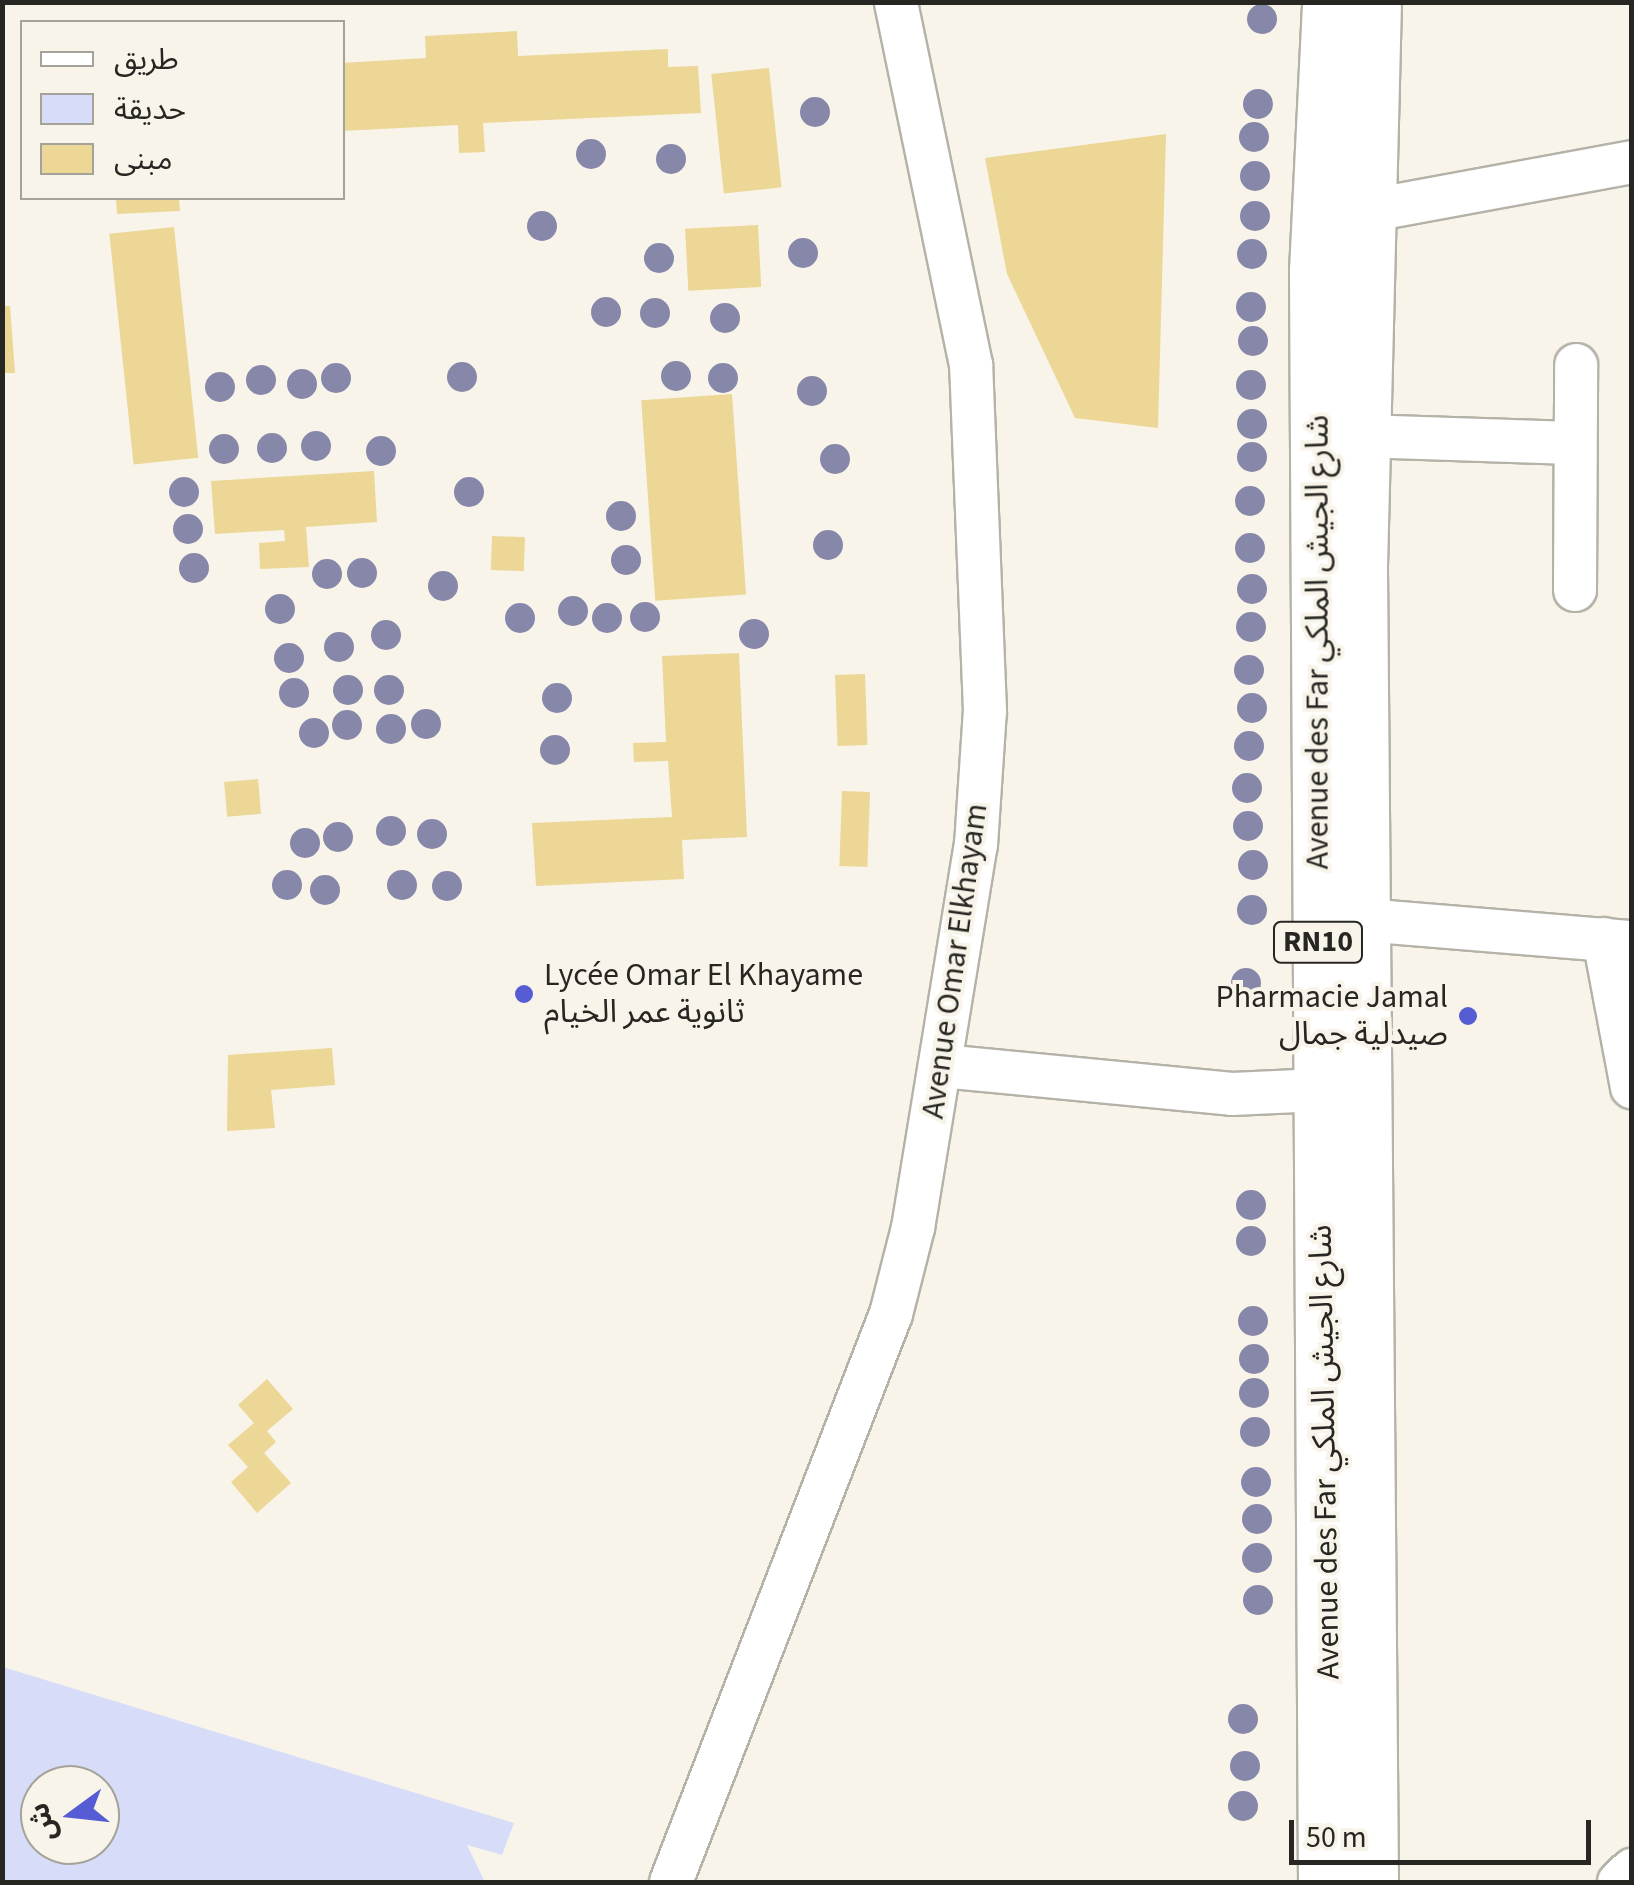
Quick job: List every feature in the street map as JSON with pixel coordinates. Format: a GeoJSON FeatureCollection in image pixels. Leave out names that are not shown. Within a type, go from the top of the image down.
{"type":"FeatureCollection","features":[{"type":"Feature","properties":{"kind":"main road","name":"Avenue des Far شارع الجيش الملكي"},"geometry":{"type":"LineString","coordinates":[[1326,1882],[1317,271],[1330,2]]}},
{"type":"Feature","properties":{"kind":"main road","name":"Avenue des Far شارع الجيش الملكي"},"geometry":{"type":"LineString","coordinates":[[1370,1882],[1360,436],[1373,2]]}},
{"type":"Feature","properties":{"kind":"street","name":"Avenue Omar Elkhayam"},"geometry":{"type":"LineString","coordinates":[[671,1882],[862,1402],[913,1228],[976,845],[985,710],[970,365],[896,2]]}},
{"type":"Feature","properties":{"kind":"street"},"geometry":{"type":"LineString","coordinates":[[1366,212],[1632,162]]}},
{"type":"Feature","properties":{"kind":"street"},"geometry":{"type":"LineString","coordinates":[[1575,590],[1576,365]]}},
{"type":"Feature","properties":{"kind":"street"},"geometry":{"type":"LineString","coordinates":[[1360,436],[1574,443]]}},
{"type":"Feature","properties":{"kind":"street"},"geometry":{"type":"LineString","coordinates":[[1363,920],[1618,940],[1632,1087]]}},
{"type":"Feature","properties":{"kind":"street"},"geometry":{"type":"LineString","coordinates":[[942,1066],[1232,1094],[1320,1090]]}},
{"type":"Feature","properties":{"kind":"street"},"geometry":{"type":"LineString","coordinates":[[1619,1882],[1632,1870]]}},
{"type":"Feature","properties":{"kind":"green space"},"geometry":{"type":"Polygon","coordinates":[[[3,1667],[514,1823],[502,1855],[467,1845],[485,1882],[3,1882],[3,1667]]]}},
{"type":"Feature","properties":{"kind":"building"},"geometry":{"type":"Polygon","coordinates":[[[517,31],[518,56],[668,49],[668,67],[698,66],[701,113],[483,123],[485,152],[459,153],[458,125],[345,131],[345,63],[426,58],[425,36],[517,31]]]}},
{"type":"Feature","properties":{"kind":"building"},"geometry":{"type":"Polygon","coordinates":[[[769,68],[782,187],[724,193],[711,74],[769,68]]]}},
{"type":"Feature","properties":{"kind":"building"},"geometry":{"type":"Polygon","coordinates":[[[1166,134],[1158,428],[1075,418],[1007,274],[985,158],[1166,134]]]}},
{"type":"Feature","properties":{"kind":"building"},"geometry":{"type":"Polygon","coordinates":[[[116,200],[179,200],[180,211],[117,214],[116,200]]]}},
{"type":"Feature","properties":{"kind":"building"},"geometry":{"type":"Polygon","coordinates":[[[758,225],[761,287],[688,291],[685,229],[758,225]]]}},
{"type":"Feature","properties":{"kind":"building"},"geometry":{"type":"Polygon","coordinates":[[[174,227],[198,458],[134,465],[109,234],[174,227]]]}},
{"type":"Feature","properties":{"kind":"building"},"geometry":{"type":"Polygon","coordinates":[[[2,306],[10,306],[15,373],[2,373],[2,306]]]}},
{"type":"Feature","properties":{"kind":"building"},"geometry":{"type":"Polygon","coordinates":[[[732,394],[746,595],[655,601],[641,400],[732,394]]]}},
{"type":"Feature","properties":{"kind":"building"},"geometry":{"type":"Polygon","coordinates":[[[374,471],[377,522],[306,527],[309,567],[260,569],[259,543],[285,541],[284,530],[215,534],[211,481],[374,471]]]}},
{"type":"Feature","properties":{"kind":"building"},"geometry":{"type":"Polygon","coordinates":[[[492,536],[525,537],[524,571],[491,570],[492,536]]]}},
{"type":"Feature","properties":{"kind":"building"},"geometry":{"type":"Polygon","coordinates":[[[739,653],[747,837],[682,840],[684,879],[536,886],[532,823],[672,817],[668,761],[634,762],[633,743],[666,742],[662,656],[739,653]]]}},
{"type":"Feature","properties":{"kind":"building"},"geometry":{"type":"Polygon","coordinates":[[[865,674],[867,745],[837,746],[835,675],[865,674]]]}},
{"type":"Feature","properties":{"kind":"building"},"geometry":{"type":"Polygon","coordinates":[[[258,779],[261,814],[227,817],[224,782],[258,779]]]}},
{"type":"Feature","properties":{"kind":"building"},"geometry":{"type":"Polygon","coordinates":[[[842,791],[870,792],[867,867],[839,866],[842,791]]]}},
{"type":"Feature","properties":{"kind":"building"},"geometry":{"type":"Polygon","coordinates":[[[332,1048],[335,1085],[271,1090],[275,1128],[227,1131],[228,1055],[332,1048]]]}},
{"type":"Feature","properties":{"kind":"building"},"geometry":{"type":"Polygon","coordinates":[[[267,1379],[293,1409],[267,1431],[276,1442],[264,1453],[291,1483],[257,1513],[231,1482],[248,1467],[228,1445],[254,1423],[238,1405],[267,1379]]]}},
{"type":"Feature","properties":{"kind":"place","name":"Lycée Omar El Khayame ثانوية عمر الخيام"},"geometry":{"type":"Point","coordinates":[524,994]}},
{"type":"Feature","properties":{"kind":"place","name":"Pharmacie Jamal صيدلية جمال"},"geometry":{"type":"Point","coordinates":[1468,1016]}}]}
